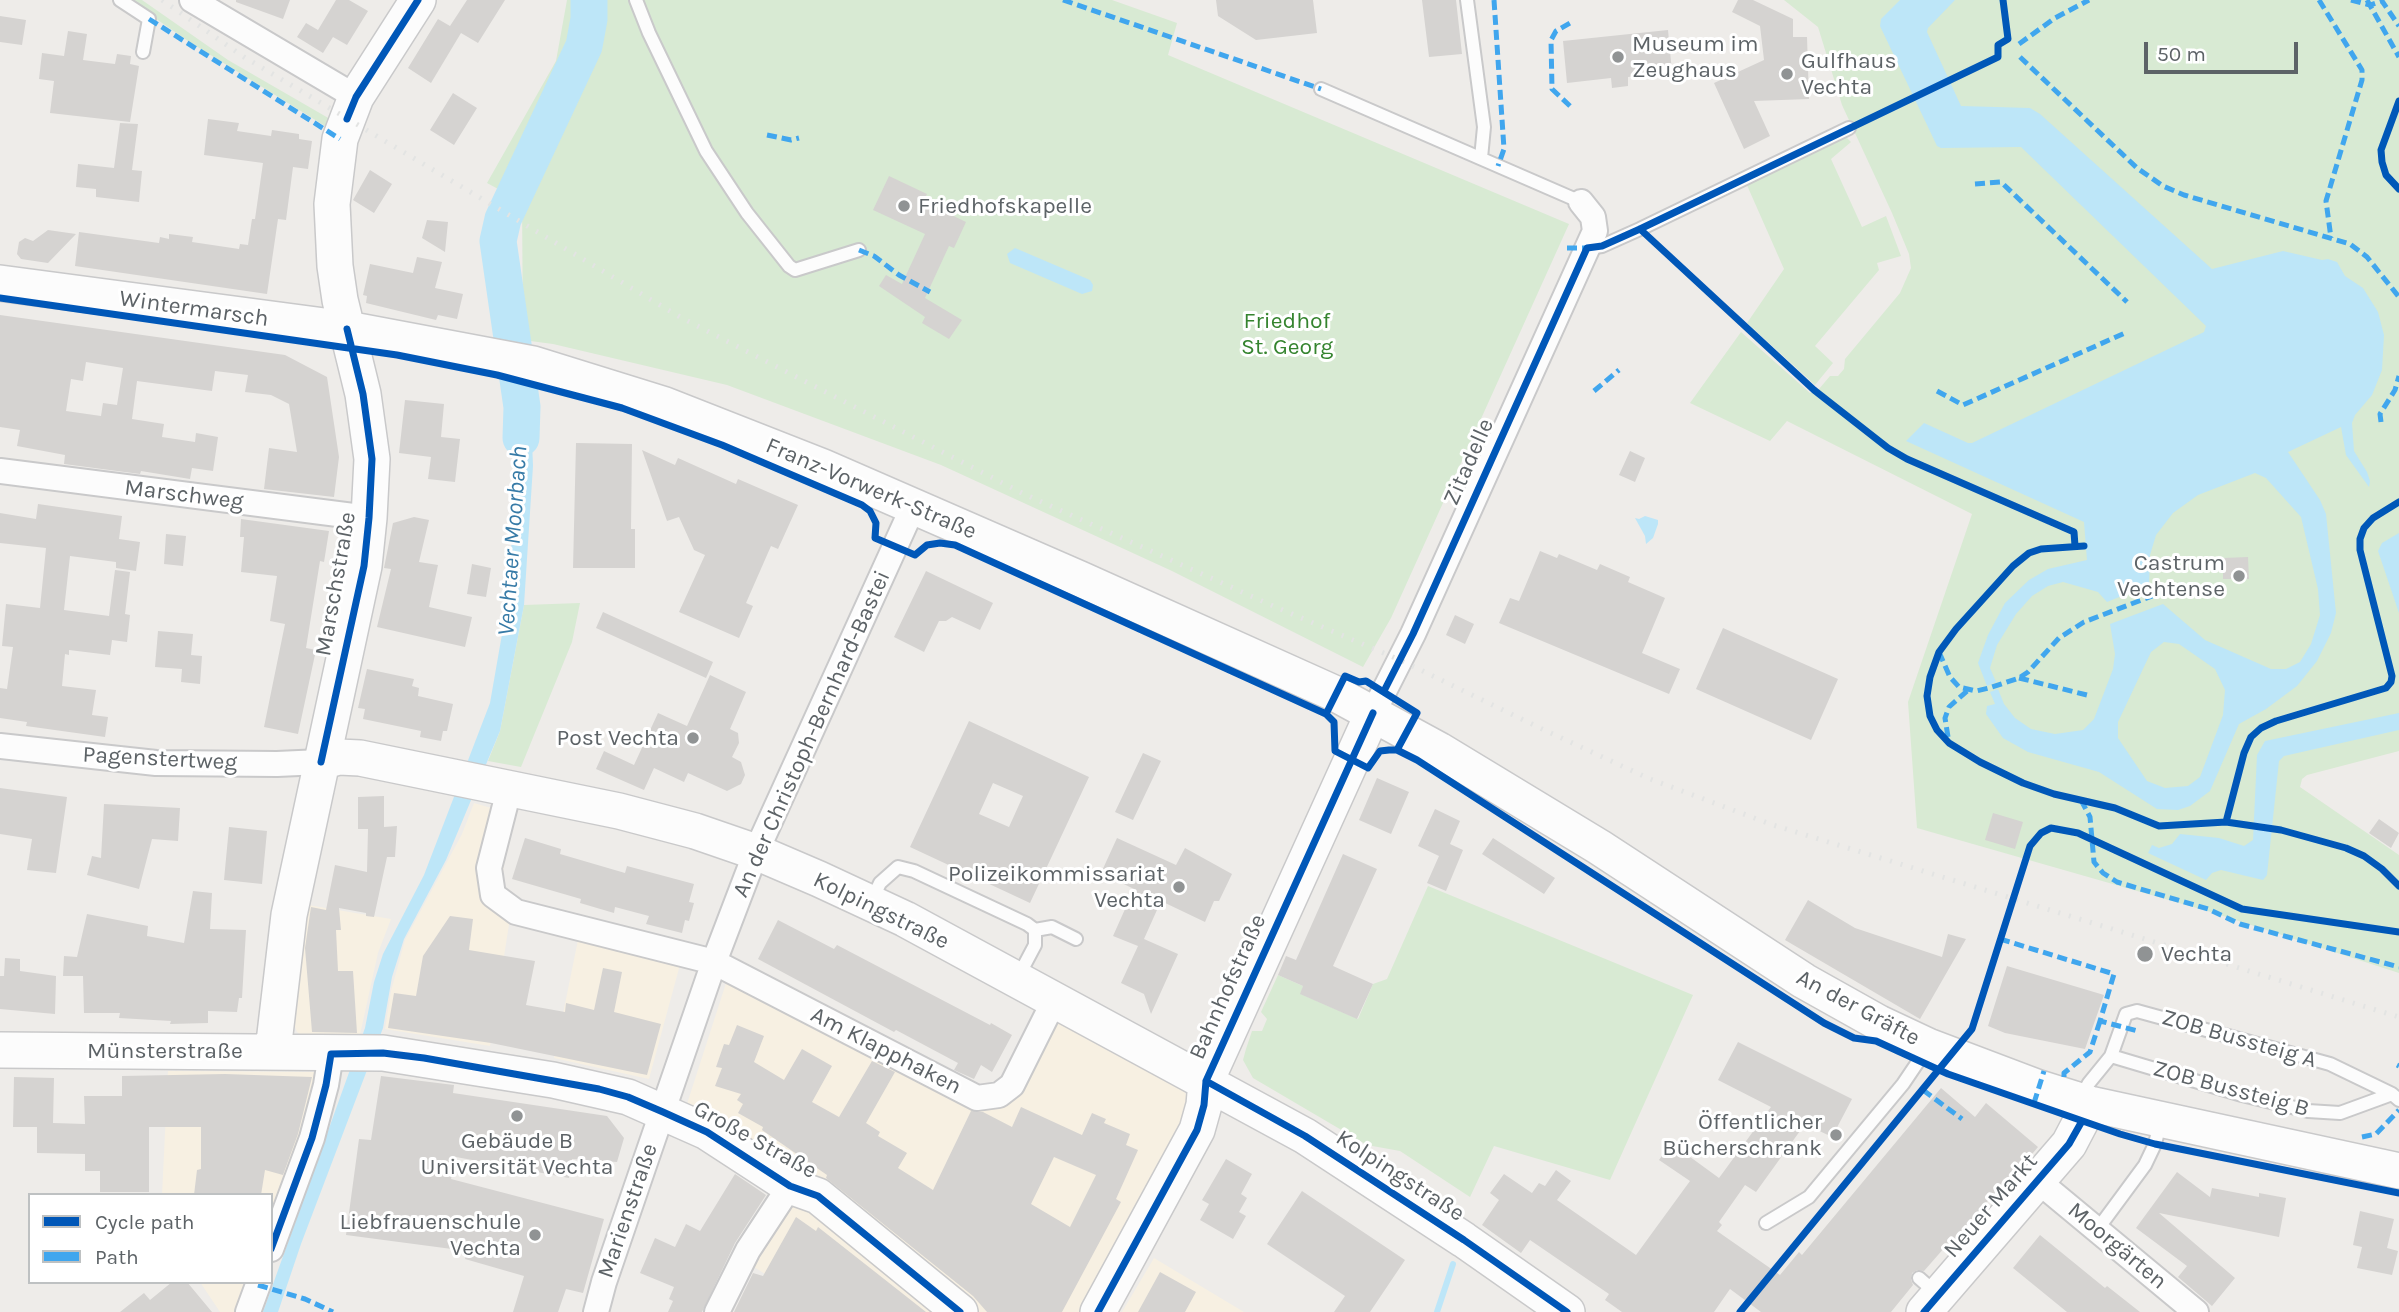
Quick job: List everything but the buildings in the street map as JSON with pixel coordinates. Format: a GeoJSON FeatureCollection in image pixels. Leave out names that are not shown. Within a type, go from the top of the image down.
{"type":"FeatureCollection","features":[{"type":"Feature","properties":{"kind":"street"},"geometry":{"type":"LineString","coordinates":[[192,0],[356,97]]}},
{"type":"Feature","properties":{"kind":"street","name":"Marschstraße"},"geometry":{"type":"LineString","coordinates":[[273,1051],[289,915],[363,566],[369,519],[372,459],[363,394],[335,266],[332,204],[340,139],[356,97],[418,0]]}},
{"type":"Feature","properties":{"kind":"street","name":"Zitadelle"},"geometry":{"type":"LineString","coordinates":[[1373,713],[1413,634],[1595,231],[1593,217],[1581,202]]}},
{"type":"Feature","properties":{"kind":"street","name":"Wintermarsch"},"geometry":{"type":"LineString","coordinates":[[0,283],[347,329]]}},
{"type":"Feature","properties":{"kind":"street","name":"Franz-Vorwerk-Straße"},"geometry":{"type":"LineString","coordinates":[[347,329],[533,364],[608,386],[700,418],[823,467],[1307,680],[1373,713]]}},
{"type":"Feature","properties":{"kind":"street","name":"Marschweg"},"geometry":{"type":"LineString","coordinates":[[0,471],[369,519]]}},
{"type":"Feature","properties":{"kind":"street","name":"An der Christoph-Bernhard-Bastei"},"geometry":{"type":"LineString","coordinates":[[714,962],[756,852],[913,507]]}},
{"type":"Feature","properties":{"kind":"street","name":"An der Gräfte"},"geometry":{"type":"LineString","coordinates":[[1373,713],[1599,847],[1804,981],[1879,1023],[1928,1046],[2026,1084],[2085,1102],[2161,1121],[2399,1171]]}},
{"type":"Feature","properties":{"kind":"street","name":"Bahnhofstraße"},"geometry":{"type":"LineString","coordinates":[[1098,1312],[1197,1130],[1205,1105],[1206,1082],[1373,713]]}},
{"type":"Feature","properties":{"kind":"street","name":"Pagenstertweg"},"geometry":{"type":"LineString","coordinates":[[0,746],[156,763],[321,762]]}},
{"type":"Feature","properties":{"kind":"street","name":"Kolpingstraße"},"geometry":{"type":"LineString","coordinates":[[321,762],[339,757],[360,758],[632,814],[695,831],[756,852],[905,919],[1305,1136],[1464,1240],[1555,1309]]}},
{"type":"Feature","properties":{"kind":"street","name":"Am Klapphaken"},"geometry":{"type":"LineString","coordinates":[[501,788],[489,867],[493,895],[516,912],[714,962],[977,1098],[999,1095],[1012,1085],[1054,1001]]}},
{"type":"Feature","properties":{"kind":"street"},"geometry":{"type":"LineString","coordinates":[[663,1112],[714,962]]}},
{"type":"Feature","properties":{"kind":"street","name":"Münsterstraße"},"geometry":{"type":"LineString","coordinates":[[0,1050],[355,1054]]}},
{"type":"Feature","properties":{"kind":"street"},"geometry":{"type":"LineString","coordinates":[[273,1245],[312,1138],[326,1085],[355,1054]]}},
{"type":"Feature","properties":{"kind":"street","name":"Große Straße"},"geometry":{"type":"LineString","coordinates":[[355,1054],[424,1058],[598,1089],[628,1097],[706,1132],[790,1186],[818,1196],[960,1312]]}},
{"type":"Feature","properties":{"kind":"street","name":"Neuer Markt"},"geometry":{"type":"LineString","coordinates":[[1927,1295],[2038,1181],[2069,1144],[2085,1102]]}},
{"type":"Feature","properties":{"kind":"street","name":"Marienstraße"},"geometry":{"type":"LineString","coordinates":[[596,1312],[663,1112]]}},
{"type":"Feature","properties":{"kind":"street","name":"Moorgärten"},"geometry":{"type":"LineString","coordinates":[[2038,1181],[2196,1312]]}},
{"type":"Feature","properties":{"kind":"street"},"geometry":{"type":"LineString","coordinates":[[717,1312],[748,1250],[790,1186]]}},
{"type":"Feature","properties":{"kind":"street"},"geometry":{"type":"LineString","coordinates":[[248,1312],[258,1284]]}},
{"type":"Feature","properties":{"kind":"lane"},"geometry":{"type":"LineString","coordinates":[[120,0],[149,19],[143,52]]}},
{"type":"Feature","properties":{"kind":"lane"},"geometry":{"type":"LineString","coordinates":[[636,0],[706,151],[747,213],[789,266],[795,270],[859,250]]}},
{"type":"Feature","properties":{"kind":"lane"},"geometry":{"type":"LineString","coordinates":[[1467,0],[1484,127],[1481,158]]}},
{"type":"Feature","properties":{"kind":"lane"},"geometry":{"type":"LineString","coordinates":[[1321,89],[1581,202]]}},
{"type":"Feature","properties":{"kind":"lane"},"geometry":{"type":"LineString","coordinates":[[1587,248],[1602,246],[1640,229],[1849,128]]}},
{"type":"Feature","properties":{"kind":"lane"},"geometry":{"type":"LineString","coordinates":[[870,903],[880,883],[898,867],[914,871],[1035,929],[1052,927],[1076,939]]}},
{"type":"Feature","properties":{"kind":"lane"},"geometry":{"type":"LineString","coordinates":[[1017,981],[1034,945],[1035,929]]}},
{"type":"Feature","properties":{"kind":"lane","name":"ZOB Bussteig A"},"geometry":{"type":"LineString","coordinates":[[2111,1056],[2126,1014],[2137,1011],[2330,1065],[2395,1097]]}},
{"type":"Feature","properties":{"kind":"lane"},"geometry":{"type":"LineString","coordinates":[[1766,1223],[1809,1197],[1903,1084],[1928,1046]]}},
{"type":"Feature","properties":{"kind":"lane"},"geometry":{"type":"LineString","coordinates":[[2085,1102],[2089,1083],[2111,1056]]}},
{"type":"Feature","properties":{"kind":"lane","name":"ZOB Bussteig B"},"geometry":{"type":"LineString","coordinates":[[2111,1056],[2242,1095],[2308,1111],[2340,1113],[2395,1097]]}},
{"type":"Feature","properties":{"kind":"lane"},"geometry":{"type":"LineString","coordinates":[[2097,1230],[2145,1165],[2155,1144],[2161,1121]]}},
{"type":"Feature","properties":{"kind":"shaded area"},"geometry":{"type":"Polygon","coordinates":[[[474,803],[512,814],[508,822],[503,877],[510,918],[490,1046],[385,1029],[391,991],[405,940],[462,834],[474,803]]]}},
{"type":"Feature","properties":{"kind":"shaded area"},"geometry":{"type":"Polygon","coordinates":[[[308,905],[391,919],[378,953],[359,1039],[308,1040],[297,1032],[293,1022],[308,905]]]}},
{"type":"Feature","properties":{"kind":"shaded area"},"geometry":{"type":"Polygon","coordinates":[[[579,935],[681,961],[649,1079],[554,1058],[579,935]]]}},
{"type":"Feature","properties":{"kind":"shaded area"},"geometry":{"type":"Polygon","coordinates":[[[728,977],[976,1104],[1008,1096],[1055,1016],[1182,1088],[1189,1099],[1186,1127],[1084,1312],[825,1312],[754,1267],[805,1182],[685,1110],[728,977]]]}},
{"type":"Feature","properties":{"kind":"shaded area"},"geometry":{"type":"Polygon","coordinates":[[[168,1071],[320,1072],[273,1222],[273,1193],[162,1193],[168,1071]]]}},
{"type":"Feature","properties":{"kind":"shaded area"},"geometry":{"type":"Polygon","coordinates":[[[1154,1258],[1244,1312],[1122,1312],[1154,1258]]]}},
{"type":"Feature","properties":{"kind":"shaded area"},"geometry":{"type":"Polygon","coordinates":[[[201,1284],[249,1284],[238,1312],[220,1312],[201,1284]]]}},
{"type":"Feature","properties":{"kind":"green space"},"geometry":{"type":"Polygon","coordinates":[[[129,0],[142,0],[228,60],[330,119],[325,126],[188,41],[129,0]]]}},
{"type":"Feature","properties":{"kind":"green space","name":"Friedhof St. Georg"},"geometry":{"type":"Polygon","coordinates":[[[567,0],[1112,0],[1177,23],[1168,55],[1569,224],[1391,618],[1363,667],[1172,571],[941,465],[727,385],[553,344],[523,340],[522,202],[487,183],[556,61],[567,0]]]}},
{"type":"Feature","properties":{"kind":"green space"},"geometry":{"type":"Polygon","coordinates":[[[1784,0],[2399,0],[2399,751],[2307,775],[2302,779],[2300,787],[2399,855],[2399,973],[2214,913],[1917,828],[1908,702],[1972,514],[1787,421],[1770,441],[1690,403],[1741,332],[1810,393],[1819,389],[1830,376],[1838,376],[1844,369],[1845,359],[1900,293],[1911,268],[1909,254],[1892,213],[1842,105],[1818,27],[1784,0]]]}},
{"type":"Feature","properties":{"kind":"green space"},"geometry":{"type":"Polygon","coordinates":[[[1845,136],[1851,142],[1831,159],[1862,227],[1886,216],[1901,256],[1877,263],[1879,270],[1815,346],[1833,363],[1815,385],[1747,323],[1784,269],[1746,183],[1845,136]]]}},
{"type":"Feature","properties":{"kind":"green space"},"geometry":{"type":"Polygon","coordinates":[[[580,603],[572,642],[521,767],[488,761],[500,731],[524,605],[580,603]]]}},
{"type":"Feature","properties":{"kind":"green space"},"geometry":{"type":"Polygon","coordinates":[[[1428,886],[1693,995],[1610,1180],[1494,1146],[1470,1197],[1400,1151],[1367,1145],[1253,1078],[1243,1060],[1252,1031],[1262,1031],[1267,1019],[1261,1012],[1278,975],[1303,986],[1301,994],[1358,1019],[1373,984],[1387,979],[1428,886]]]}},
{"type":"Feature","properties":{"kind":"water"},"geometry":{"type":"Polygon","coordinates":[[[1900,0],[1955,0],[1927,32],[1961,106],[2030,108],[2040,114],[2212,269],[2283,251],[2328,259],[2337,262],[2345,276],[2363,288],[2378,312],[2384,335],[2382,370],[2372,395],[2355,415],[2352,423],[2354,451],[2367,472],[2369,487],[2346,455],[2341,427],[2288,452],[2320,500],[2326,514],[2336,613],[2331,633],[2317,661],[2297,686],[2266,709],[2239,724],[2210,791],[2190,806],[2178,810],[2157,809],[2099,772],[2028,752],[2003,738],[1986,714],[1987,706],[1995,704],[1990,692],[1998,689],[2004,704],[2015,718],[2031,729],[2055,734],[2083,730],[2094,719],[2113,669],[2115,654],[2110,624],[2163,604],[2205,640],[2271,669],[2286,669],[2300,662],[2311,644],[2320,615],[2318,589],[2301,517],[2266,478],[2255,473],[2198,495],[2173,513],[2156,535],[2150,555],[2149,585],[2107,602],[2098,592],[2063,582],[2048,586],[2032,596],[2016,614],[1997,645],[1990,668],[1996,682],[1987,686],[1978,663],[1988,635],[2005,603],[2029,580],[2048,569],[2087,560],[2084,522],[1906,441],[1924,423],[1972,443],[2204,332],[2206,326],[2021,147],[1937,146],[1880,26],[1881,19],[1900,0]],[[2164,642],[2151,652],[2118,722],[2118,738],[2147,781],[2165,788],[2188,786],[2200,777],[2223,715],[2225,690],[2215,669],[2179,644],[2164,642]]]}},
{"type":"Feature","properties":{"kind":"water"},"geometry":{"type":"Polygon","coordinates":[[[1015,248],[1090,280],[1092,291],[1082,294],[1010,263],[1007,254],[1015,248]]]}},
{"type":"Feature","properties":{"kind":"water"},"geometry":{"type":"Polygon","coordinates":[[[513,387],[530,391],[533,466],[524,605],[500,731],[446,860],[404,939],[392,977],[383,1028],[278,1312],[263,1312],[365,1028],[374,982],[383,954],[424,875],[490,703],[509,594],[515,473],[513,387]]]}},
{"type":"Feature","properties":{"kind":"water"},"geometry":{"type":"Polygon","coordinates":[[[1645,516],[1658,520],[1653,538],[1646,544],[1645,536],[1635,518],[1645,516]]]}},
{"type":"Feature","properties":{"kind":"water"},"geometry":{"type":"Polygon","coordinates":[[[2399,533],[2399,613],[2378,551],[2382,543],[2399,533]]]}},
{"type":"Feature","properties":{"kind":"water"},"geometry":{"type":"Polygon","coordinates":[[[2399,713],[2399,730],[2284,756],[2279,761],[2267,875],[2263,880],[2221,870],[2212,873],[2206,880],[2148,853],[2152,845],[2159,848],[2172,844],[2180,834],[2219,838],[2244,846],[2253,840],[2257,755],[2265,741],[2399,713]]]}},
{"type":"Feature","properties":{"kind":"waterway","name":"Vechtaer Moorbach"},"geometry":{"type":"LineString","coordinates":[[521,438],[522,407],[498,241],[503,219],[584,46],[589,0]]}},
{"type":"Feature","properties":{"kind":"waterway"},"geometry":{"type":"LineString","coordinates":[[1437,1312],[1453,1264]]}},
{"type":"Feature","properties":{"kind":"railway"},"geometry":{"type":"LineString","coordinates":[[162,0],[244,57],[680,317],[1024,494],[1400,660],[1650,779],[1773,825],[2399,1017]]}},
{"type":"Feature","properties":{"kind":"marked path"},"geometry":{"type":"LineString","coordinates":[[1063,0],[1321,89]]}},
{"type":"Feature","properties":{"kind":"marked path"},"geometry":{"type":"LineString","coordinates":[[1494,0],[1504,149],[1498,166]]}},
{"type":"Feature","properties":{"kind":"marked path"},"geometry":{"type":"LineString","coordinates":[[2019,44],[2055,18],[2089,0]]}},
{"type":"Feature","properties":{"kind":"marked path"},"geometry":{"type":"LineString","coordinates":[[2319,0],[2362,70],[2362,80],[2326,201],[2331,238]]}},
{"type":"Feature","properties":{"kind":"marked path"},"geometry":{"type":"LineString","coordinates":[[2351,0],[2370,5],[2382,1],[2399,26]]}},
{"type":"Feature","properties":{"kind":"marked path"},"geometry":{"type":"LineString","coordinates":[[2367,0],[2399,57]]}},
{"type":"Feature","properties":{"kind":"marked path"},"geometry":{"type":"LineString","coordinates":[[149,19],[340,139]]}},
{"type":"Feature","properties":{"kind":"marked path"},"geometry":{"type":"LineString","coordinates":[[1570,23],[1556,31],[1551,40],[1552,89],[1570,106]]}},
{"type":"Feature","properties":{"kind":"marked path"},"geometry":{"type":"LineString","coordinates":[[2020,57],[2137,168],[2163,186],[2184,195],[2350,244],[2367,257],[2399,297]]}},
{"type":"Feature","properties":{"kind":"marked path"},"geometry":{"type":"LineString","coordinates":[[767,135],[791,140],[799,138]]}},
{"type":"Feature","properties":{"kind":"marked path"},"geometry":{"type":"LineString","coordinates":[[1975,184],[2001,182],[2127,302]]}},
{"type":"Feature","properties":{"kind":"marked path"},"geometry":{"type":"LineString","coordinates":[[1567,248],[1587,248]]}},
{"type":"Feature","properties":{"kind":"marked path"},"geometry":{"type":"LineString","coordinates":[[859,250],[874,256],[899,275],[930,292]]}},
{"type":"Feature","properties":{"kind":"marked path"},"geometry":{"type":"LineString","coordinates":[[1937,391],[1963,405],[2125,333]]}},
{"type":"Feature","properties":{"kind":"marked path"},"geometry":{"type":"LineString","coordinates":[[1594,391],[1619,370]]}},
{"type":"Feature","properties":{"kind":"marked path"},"geometry":{"type":"LineString","coordinates":[[2381,422],[2380,414],[2395,390],[2399,376]]}},
{"type":"Feature","properties":{"kind":"marked path"},"geometry":{"type":"LineString","coordinates":[[1939,652],[1950,677],[1959,687],[1976,691],[1989,688],[2019,678],[2028,672],[2059,638],[2084,622],[2186,583]]}},
{"type":"Feature","properties":{"kind":"marked path"},"geometry":{"type":"LineString","coordinates":[[2019,678],[2091,696]]}},
{"type":"Feature","properties":{"kind":"marked path"},"geometry":{"type":"LineString","coordinates":[[1948,737],[1945,718],[1949,707],[1967,691]]}},
{"type":"Feature","properties":{"kind":"marked path"},"geometry":{"type":"LineString","coordinates":[[2081,800],[2090,817],[2094,862],[2103,873],[2117,882],[2208,909],[2240,924],[2399,967]]}},
{"type":"Feature","properties":{"kind":"marked path"},"geometry":{"type":"LineString","coordinates":[[2000,939],[2114,974],[2100,1021],[2138,1031]]}},
{"type":"Feature","properties":{"kind":"marked path"},"geometry":{"type":"LineString","coordinates":[[2064,1077],[2064,1073],[2090,1052],[2100,1021]]}},
{"type":"Feature","properties":{"kind":"marked path"},"geometry":{"type":"LineString","coordinates":[[2034,1103],[2044,1071]]}},
{"type":"Feature","properties":{"kind":"marked path"},"geometry":{"type":"LineString","coordinates":[[1923,1090],[1962,1119]]}},
{"type":"Feature","properties":{"kind":"marked path"},"geometry":{"type":"LineString","coordinates":[[2362,1137],[2376,1134],[2399,1110]]}},
{"type":"Feature","properties":{"kind":"marked path"},"geometry":{"type":"LineString","coordinates":[[258,1285],[305,1299],[333,1312]]}},
{"type":"Feature","properties":{"kind":"cycle path"},"geometry":{"type":"LineString","coordinates":[[347,119],[356,97],[418,0]]}},
{"type":"Feature","properties":{"kind":"cycle path"},"geometry":{"type":"LineString","coordinates":[[1384,691],[1413,634],[1587,248],[1602,246],[1640,229],[1998,57],[1998,45],[2008,39],[2003,0]]}},
{"type":"Feature","properties":{"kind":"cycle path"},"geometry":{"type":"LineString","coordinates":[[2399,101],[2381,150],[2386,175],[2399,189]]}},
{"type":"Feature","properties":{"kind":"cycle path"},"geometry":{"type":"LineString","coordinates":[[1640,229],[1814,390],[1888,448],[1907,459],[2074,532],[2075,546]]}},
{"type":"Feature","properties":{"kind":"cycle path"},"geometry":{"type":"LineString","coordinates":[[0,298],[397,355],[497,375],[622,408],[722,445],[862,505],[870,511],[876,523],[875,538],[915,555],[927,545],[955,545],[1326,714]]}},
{"type":"Feature","properties":{"kind":"cycle path"},"geometry":{"type":"LineString","coordinates":[[321,762],[364,566],[369,518],[372,459],[363,394],[347,329]]}},
{"type":"Feature","properties":{"kind":"cycle path"},"geometry":{"type":"LineString","coordinates":[[2399,502],[2373,518],[2364,528],[2360,539],[2360,550],[2392,676],[2391,682],[2386,688],[2261,728],[2251,737],[2244,753],[2226,822],[2281,830],[2346,848],[2364,856],[2399,886]]}},
{"type":"Feature","properties":{"kind":"cycle path"},"geometry":{"type":"LineString","coordinates":[[2084,546],[2041,549],[2029,553],[2013,566],[1956,629],[1939,652],[1930,677],[1927,696],[1930,716],[1937,730],[1949,743],[1980,762],[2023,783],[2054,794],[2115,808],[2159,826],[2226,822]]}},
{"type":"Feature","properties":{"kind":"cycle path"},"geometry":{"type":"LineString","coordinates":[[1397,750],[1417,713],[1366,681],[1359,682],[1345,676],[1326,714],[1334,722],[1335,751],[1368,768],[1380,751],[1397,750],[1417,760],[1824,1023],[1854,1038],[1876,1041],[1948,1074],[2155,1144],[2399,1193]]}},
{"type":"Feature","properties":{"kind":"cycle path"},"geometry":{"type":"LineString","coordinates":[[1098,1312],[1197,1130],[1204,1105],[1206,1081],[1373,713]]}},
{"type":"Feature","properties":{"kind":"cycle path"},"geometry":{"type":"LineString","coordinates":[[1740,1312],[1972,1029],[2030,846],[2041,833],[2051,828],[2078,833],[2242,909],[2399,932]]}},
{"type":"Feature","properties":{"kind":"cycle path"},"geometry":{"type":"LineString","coordinates":[[273,1244],[312,1138],[331,1054],[383,1053],[599,1089],[628,1097],[663,1112],[707,1132],[790,1186],[818,1196],[960,1312]]}},
{"type":"Feature","properties":{"kind":"cycle path"},"geometry":{"type":"LineString","coordinates":[[1206,1081],[1305,1136],[1464,1240],[1567,1312]]}},
{"type":"Feature","properties":{"kind":"cycle path"},"geometry":{"type":"LineString","coordinates":[[1924,1312],[2069,1144],[2082,1121]]}},
{"type":"Feature","properties":{"kind":"place","name":"Museum im Zeughaus"},"geometry":{"type":"Point","coordinates":[1618,57]}},
{"type":"Feature","properties":{"kind":"place","name":"Gulfhaus Vechta"},"geometry":{"type":"Point","coordinates":[1787,74]}},
{"type":"Feature","properties":{"kind":"place","name":"Friedhofskapelle"},"geometry":{"type":"Point","coordinates":[904,206]}},
{"type":"Feature","properties":{"kind":"place","name":"Castrum Vechtense"},"geometry":{"type":"Point","coordinates":[2239,576]}},
{"type":"Feature","properties":{"kind":"place","name":"Post Vechta"},"geometry":{"type":"Point","coordinates":[693,738]}},
{"type":"Feature","properties":{"kind":"place","name":"Polizeikommissariat Vechta"},"geometry":{"type":"Point","coordinates":[1179,887]}},
{"type":"Feature","properties":{"kind":"place","name":"Vechta"},"geometry":{"type":"Point","coordinates":[2145,954]}},
{"type":"Feature","properties":{"kind":"place","name":"Gebäude B Universität Vechta"},"geometry":{"type":"Point","coordinates":[517,1116]}},
{"type":"Feature","properties":{"kind":"place","name":"Öffentlicher Bücherschrank"},"geometry":{"type":"Point","coordinates":[1836,1135]}},
{"type":"Feature","properties":{"kind":"place","name":"Liebfrauenschule Vechta"},"geometry":{"type":"Point","coordinates":[535,1235]}}]}
